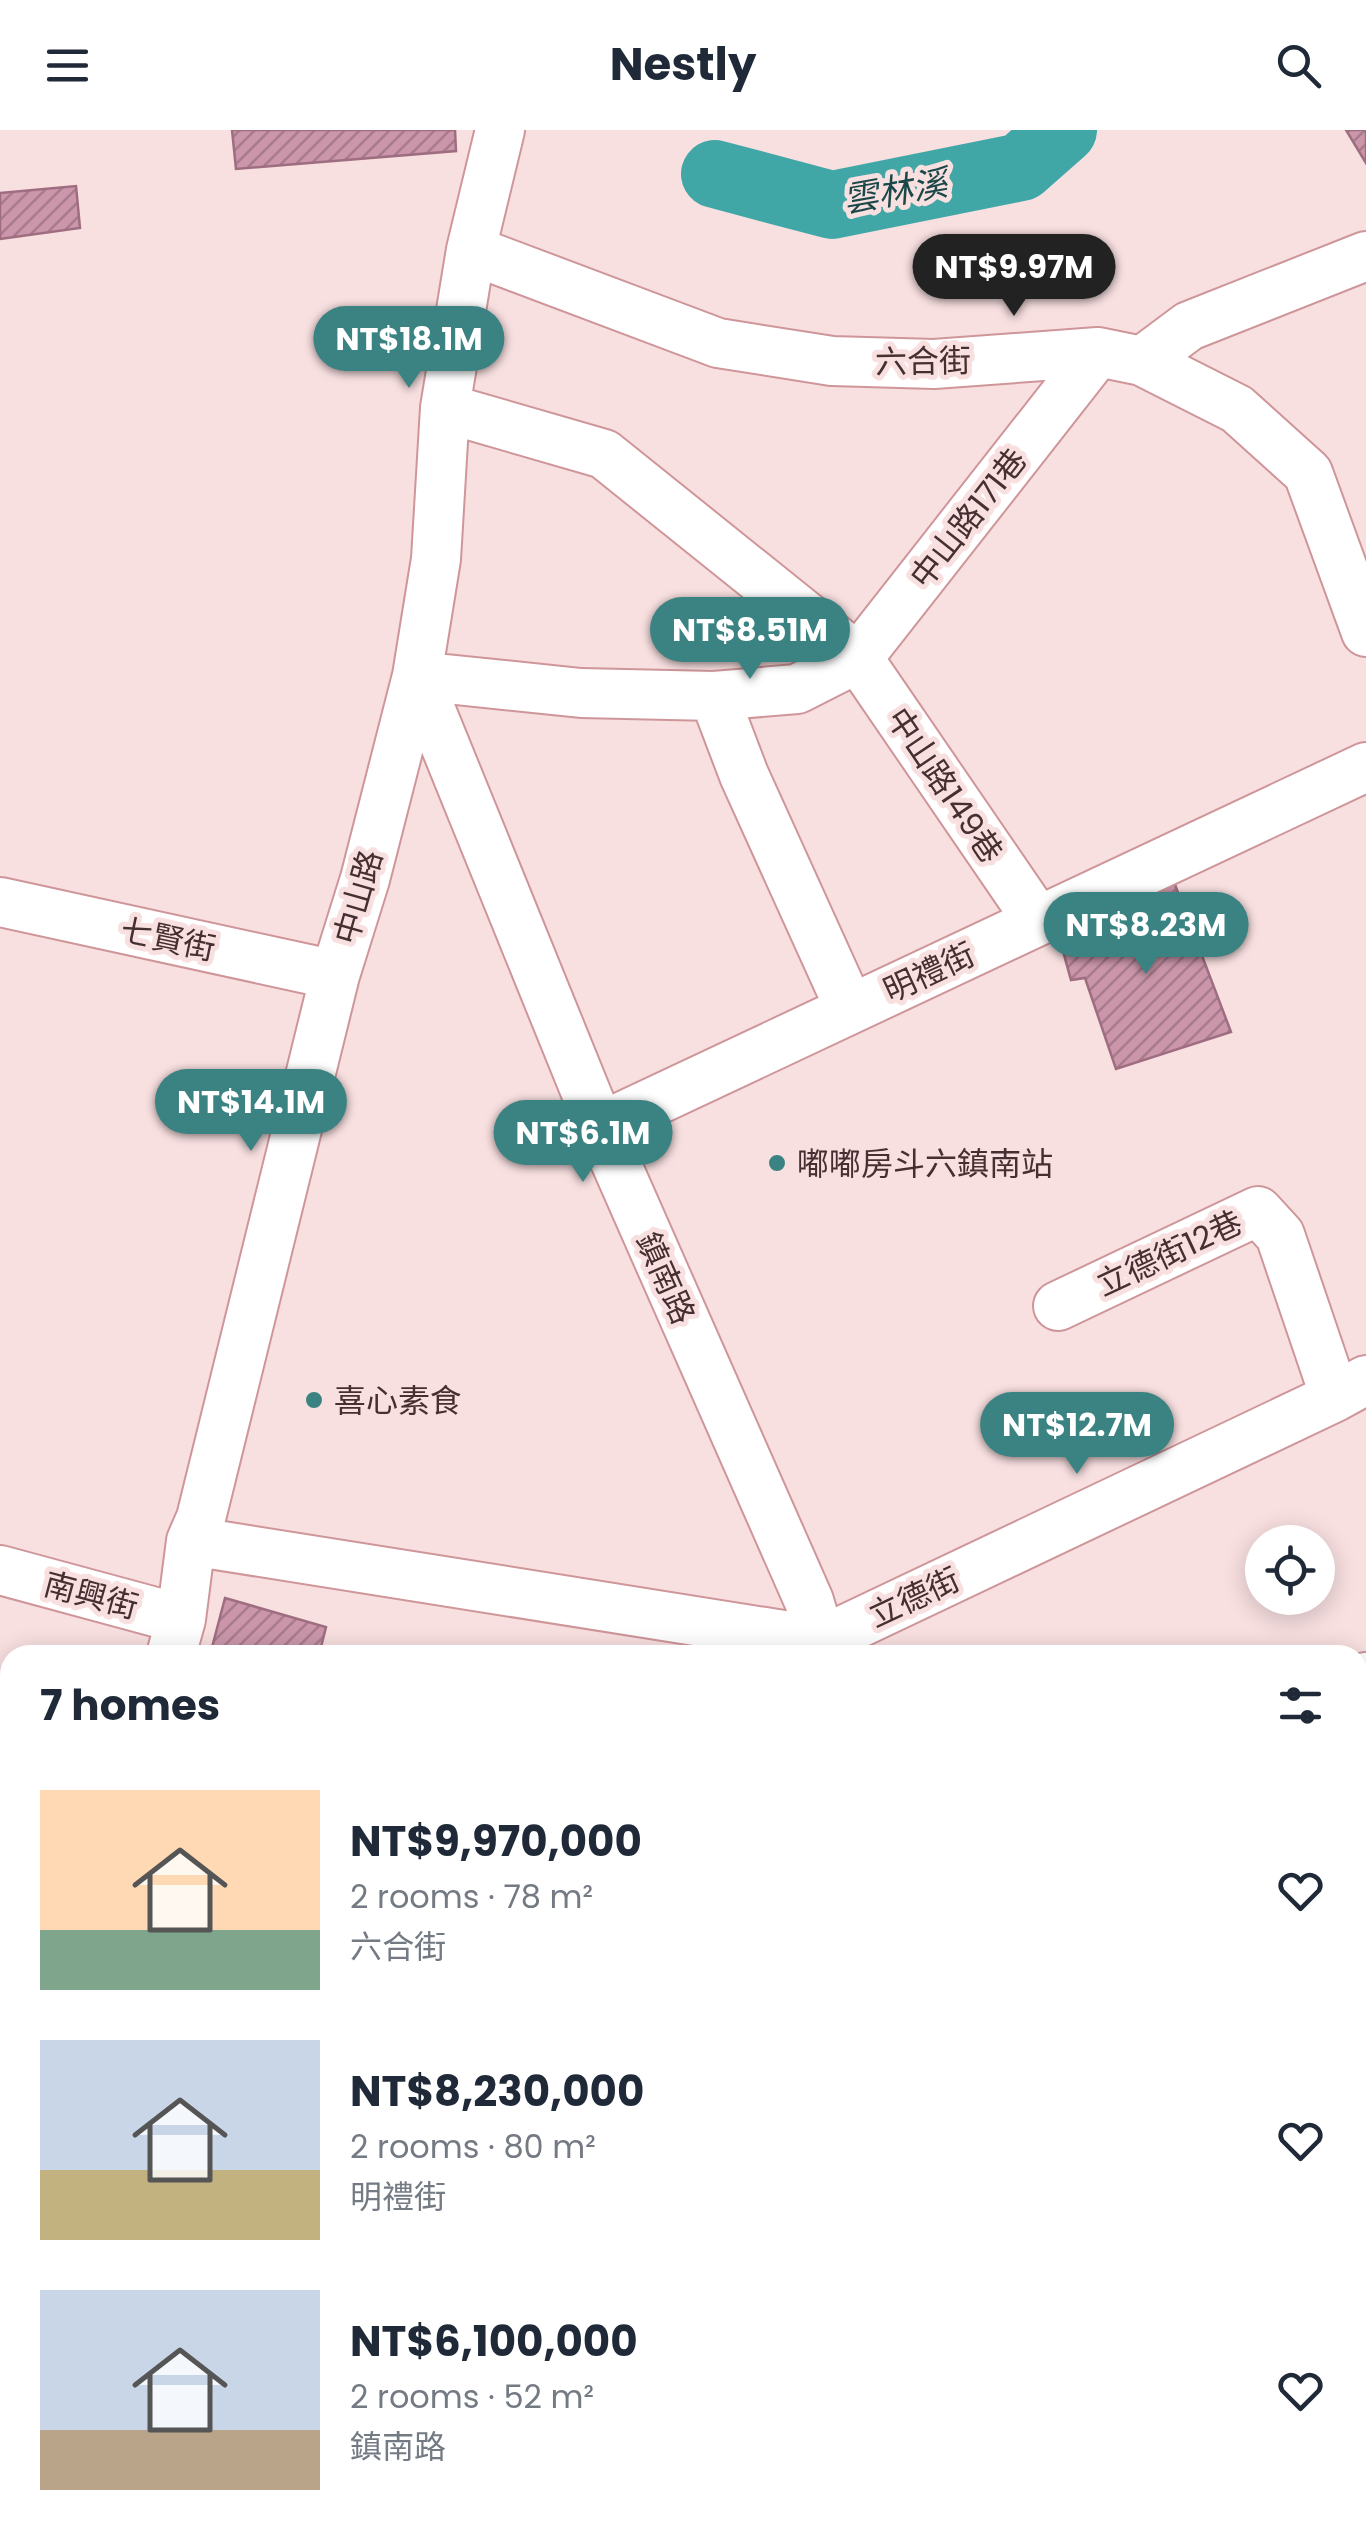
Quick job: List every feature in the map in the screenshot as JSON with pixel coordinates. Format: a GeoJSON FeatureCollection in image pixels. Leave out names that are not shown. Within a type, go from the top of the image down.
{"type":"FeatureCollection","features":[{"type":"Feature","properties":{"kind":"street","name":"中山路"},"geometry":{"type":"LineString","coordinates":[[176,1637],[191,1541],[201,1518],[336,976],[417,676],[436,559],[446,408],[471,250],[500,130]]}},
{"type":"Feature","properties":{"kind":"street","name":"六合街"},"geometry":{"type":"LineString","coordinates":[[471,250],[718,343],[832,361],[934,364],[1120,356]]}},
{"type":"Feature","properties":{"kind":"street","name":"中山路171巷"},"geometry":{"type":"LineString","coordinates":[[417,676],[581,693],[714,696],[797,689],[858,658],[1120,356],[1366,256]]}},
{"type":"Feature","properties":{"kind":"street"},"geometry":{"type":"LineString","coordinates":[[1120,356],[1237,409],[1308,473],[1366,632]]}},
{"type":"Feature","properties":{"kind":"street","name":"中山路149巷"},"geometry":{"type":"LineString","coordinates":[[446,408],[604,454],[858,658],[1038,921]]}},
{"type":"Feature","properties":{"kind":"street","name":"鎮南路"},"geometry":{"type":"LineString","coordinates":[[417,676],[600,1127],[825,1645]]}},
{"type":"Feature","properties":{"kind":"street"},"geometry":{"type":"LineString","coordinates":[[714,696],[744,775],[850,1009]]}},
{"type":"Feature","properties":{"kind":"street","name":"明禮街"},"geometry":{"type":"LineString","coordinates":[[600,1127],[1366,767]]}},
{"type":"Feature","properties":{"kind":"street","name":"七賢街"},"geometry":{"type":"LineString","coordinates":[[0,902],[336,976]]}},
{"type":"Feature","properties":{"kind":"street","name":"立德街12巷"},"geometry":{"type":"LineString","coordinates":[[1058,1306],[1258,1210],[1280,1235],[1350,1389]]}},
{"type":"Feature","properties":{"kind":"street","name":"立德街"},"geometry":{"type":"LineString","coordinates":[[832,1645],[1350,1389]]}},
{"type":"Feature","properties":{"kind":"street"},"geometry":{"type":"LineString","coordinates":[[191,1541],[808,1645]]}},
{"type":"Feature","properties":{"kind":"street","name":"南興街"},"geometry":{"type":"LineString","coordinates":[[0,1570],[176,1637]]}},
{"type":"Feature","properties":{"kind":"building"},"geometry":{"type":"Polygon","coordinates":[[[232,130],[455,130],[456,151],[236,169],[232,130]]]}},
{"type":"Feature","properties":{"kind":"building"},"geometry":{"type":"Polygon","coordinates":[[[1346,130],[1366,130],[1366,163],[1346,130]]]}},
{"type":"Feature","properties":{"kind":"building"},"geometry":{"type":"Polygon","coordinates":[[[76,186],[80,228],[0,239],[0,193],[76,186]]]}},
{"type":"Feature","properties":{"kind":"building"},"geometry":{"type":"Polygon","coordinates":[[[1174,882],[1231,1032],[1116,1069],[1085,978],[1071,980],[1058,933],[1174,882]]]}},
{"type":"Feature","properties":{"kind":"building"},"geometry":{"type":"Polygon","coordinates":[[[225,1598],[326,1627],[322,1645],[213,1645],[225,1598]]]}},
{"type":"Feature","properties":{"kind":"waterway","name":"雲林溪"},"geometry":{"type":"LineString","coordinates":[[715,174],[832,205],[1021,167],[1063,130]]}},
{"type":"Feature","properties":{"kind":"place","name":"嘟嘟房斗六鎮南站"},"geometry":{"type":"Point","coordinates":[777,1163]}},
{"type":"Feature","properties":{"kind":"place","name":"喜心素食"},"geometry":{"type":"Point","coordinates":[314,1400]}}]}
